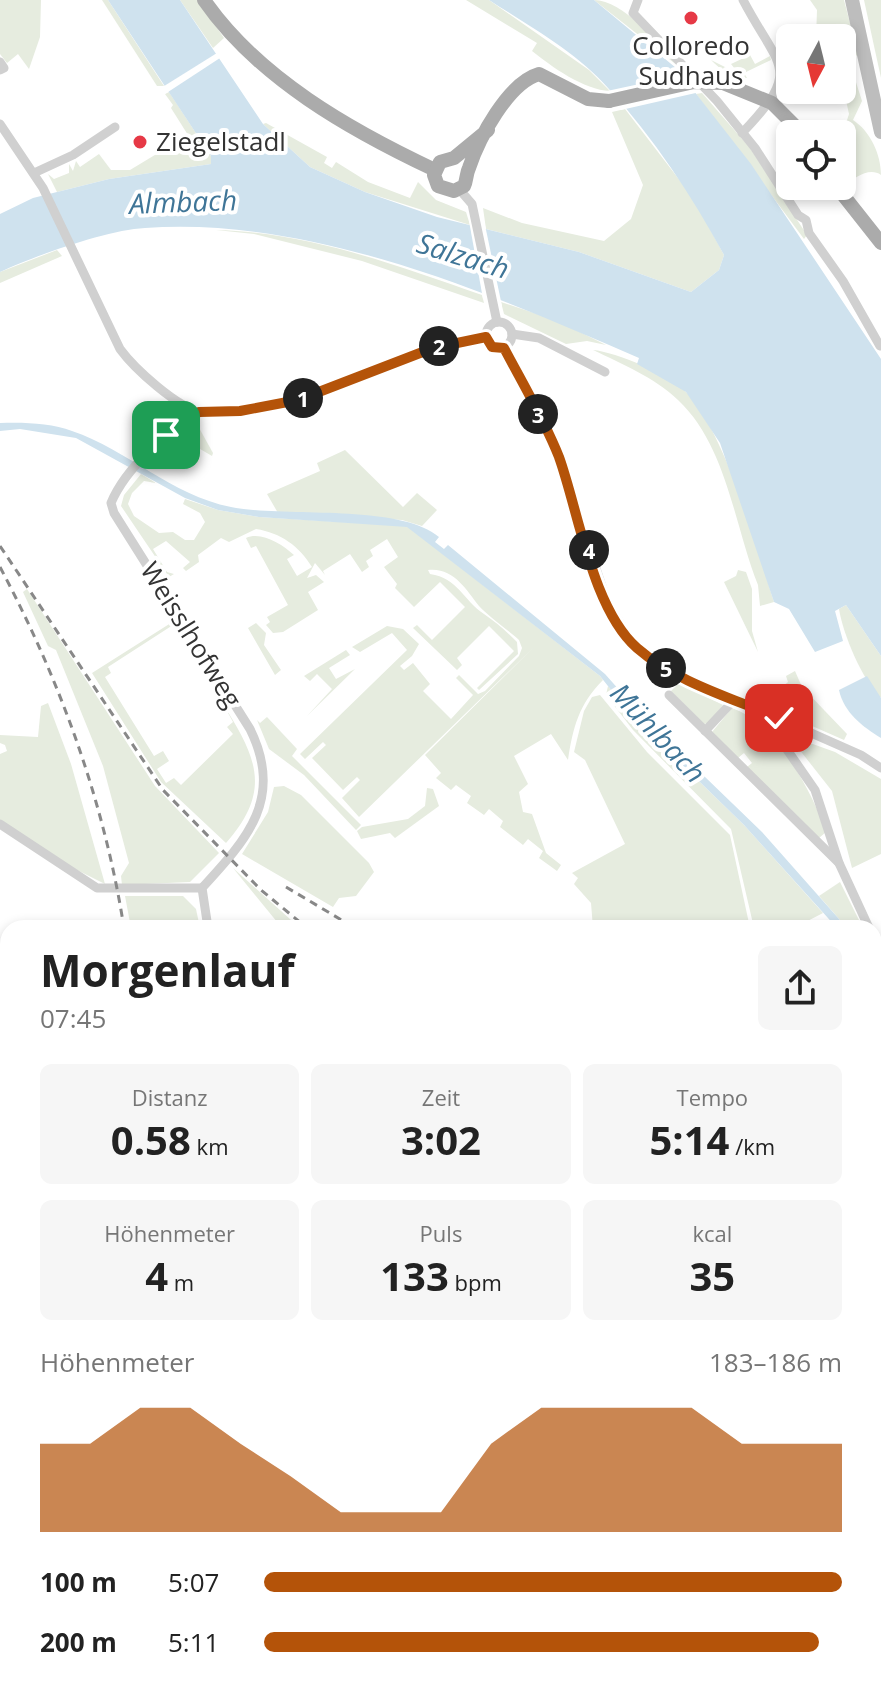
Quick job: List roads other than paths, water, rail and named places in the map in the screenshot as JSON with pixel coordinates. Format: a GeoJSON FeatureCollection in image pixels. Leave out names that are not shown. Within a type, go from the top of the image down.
{"type":"FeatureCollection","features":[{"type":"Feature","properties":{"kind":"main road"},"geometry":{"type":"LineString","coordinates":[[204,0],[237,41],[276,78],[435,170]]}},
{"type":"Feature","properties":{"kind":"main road"},"geometry":{"type":"LineString","coordinates":[[852,0],[881,132]]}},
{"type":"Feature","properties":{"kind":"main road"},"geometry":{"type":"LineString","coordinates":[[488,130],[454,158],[444,160],[435,170],[435,181],[443,189],[459,189],[467,181],[467,170],[512,90],[524,79],[539,74],[588,99],[609,101],[694,82],[723,83],[772,103],[789,120]]}},
{"type":"Feature","properties":{"kind":"main road"},"geometry":{"type":"LineString","coordinates":[[454,158],[467,170]]}},
{"type":"Feature","properties":{"kind":"main road"},"geometry":{"type":"LineString","coordinates":[[847,200],[881,243]]}},
{"type":"Feature","properties":{"kind":"street"},"geometry":{"type":"LineString","coordinates":[[638,0],[633,13],[691,70],[742,133],[798,215],[806,220],[809,233],[843,281],[880,346]]}},
{"type":"Feature","properties":{"kind":"street"},"geometry":{"type":"LineString","coordinates":[[736,0],[745,3],[779,69],[779,88],[772,103],[742,133]]}},
{"type":"Feature","properties":{"kind":"street"},"geometry":{"type":"LineString","coordinates":[[0,62],[4,68],[0,70]]}},
{"type":"Feature","properties":{"kind":"street"},"geometry":{"type":"LineString","coordinates":[[0,124],[38,181],[113,338],[127,358],[153,382],[199,412],[240,411],[298,400],[433,348],[486,337]]}},
{"type":"Feature","properties":{"kind":"street"},"geometry":{"type":"LineString","coordinates":[[38,181],[115,127]]}},
{"type":"Feature","properties":{"kind":"street"},"geometry":{"type":"LineString","coordinates":[[459,189],[472,204],[497,322]]}},
{"type":"Feature","properties":{"kind":"street"},"geometry":{"type":"LineString","coordinates":[[497,322],[508,326],[512,334]]}},
{"type":"Feature","properties":{"kind":"street"},"geometry":{"type":"LineString","coordinates":[[497,322],[487,329],[486,337],[492,347],[504,348]]}},
{"type":"Feature","properties":{"kind":"street"},"geometry":{"type":"LineString","coordinates":[[504,348],[512,334]]}},
{"type":"Feature","properties":{"kind":"street"},"geometry":{"type":"LineString","coordinates":[[512,334],[539,338],[605,372]]}},
{"type":"Feature","properties":{"kind":"street"},"geometry":{"type":"LineString","coordinates":[[504,348],[557,453],[597,579],[619,625],[635,646],[652,659],[861,755],[881,768]]}},
{"type":"Feature","properties":{"kind":"street","name":"Weisslhofweg"},"geometry":{"type":"LineString","coordinates":[[199,412],[166,435],[136,467],[115,493],[111,503],[114,513],[250,729],[264,763],[264,796],[255,820],[205,884]]}},
{"type":"Feature","properties":{"kind":"street"},"geometry":{"type":"LineString","coordinates":[[669,695],[839,863]]}},
{"type":"Feature","properties":{"kind":"street"},"geometry":{"type":"LineString","coordinates":[[705,731],[735,699]]}},
{"type":"Feature","properties":{"kind":"street"},"geometry":{"type":"LineString","coordinates":[[779,718],[781,741],[815,790],[839,863],[865,920]]}},
{"type":"Feature","properties":{"kind":"street"},"geometry":{"type":"LineString","coordinates":[[0,824],[97,888],[205,884],[207,920]]}},
{"type":"Feature","properties":{"kind":"water"},"geometry":{"type":"Polygon","coordinates":[[[108,0],[180,0],[263,124],[310,167],[365,192],[437,217],[579,252],[691,292],[719,270],[724,255],[671,168],[625,107],[582,63],[489,0],[594,0],[676,68],[751,164],[881,359],[881,656],[846,605],[835,611],[843,641],[815,652],[789,609],[774,602],[720,443],[686,392],[637,364],[639,358],[461,285],[335,247],[271,234],[208,227],[129,230],[71,245],[0,272],[0,214],[33,198],[109,179],[211,164],[211,156],[108,0]]]}},
{"type":"Feature","properties":{"kind":"water","name":"Mühlbach"},"geometry":{"type":"Polygon","coordinates":[[[0,423],[18,423],[55,426],[72,431],[112,449],[189,493],[231,507],[370,515],[421,526],[439,537],[435,542],[444,549],[448,545],[605,674],[645,719],[762,832],[840,920],[830,920],[744,825],[631,715],[600,676],[407,527],[259,517],[218,510],[185,498],[76,438],[20,429],[0,431],[0,423]]]}},
{"type":"Feature","properties":{"kind":"water"},"geometry":{"type":"Polygon","coordinates":[[[867,676],[881,698],[881,738],[850,712],[839,690],[867,676]]]}},
{"type":"Feature","properties":{"kind":"railway"},"geometry":{"type":"LineString","coordinates":[[0,546],[163,790],[261,890],[297,920]]}},
{"type":"Feature","properties":{"kind":"railway"},"geometry":{"type":"LineString","coordinates":[[0,567],[42,653],[77,742],[105,834],[122,920]]}},
{"type":"Feature","properties":{"kind":"railway"},"geometry":{"type":"LineString","coordinates":[[286,887],[342,920]]}},
{"type":"Feature","properties":{"kind":"place","name":"Colloredo Sudhaus"},"geometry":{"type":"Point","coordinates":[691,18]}},
{"type":"Feature","properties":{"kind":"place","name":"Ziegelstadl"},"geometry":{"type":"Point","coordinates":[140,142]}},
{"type":"Feature","properties":{"kind":"water label","name":"Almbach"},"geometry":{"type":"Point","coordinates":[183,202]}},
{"type":"Feature","properties":{"kind":"water label","name":"Salzach"},"geometry":{"type":"Point","coordinates":[463,256]}}]}
